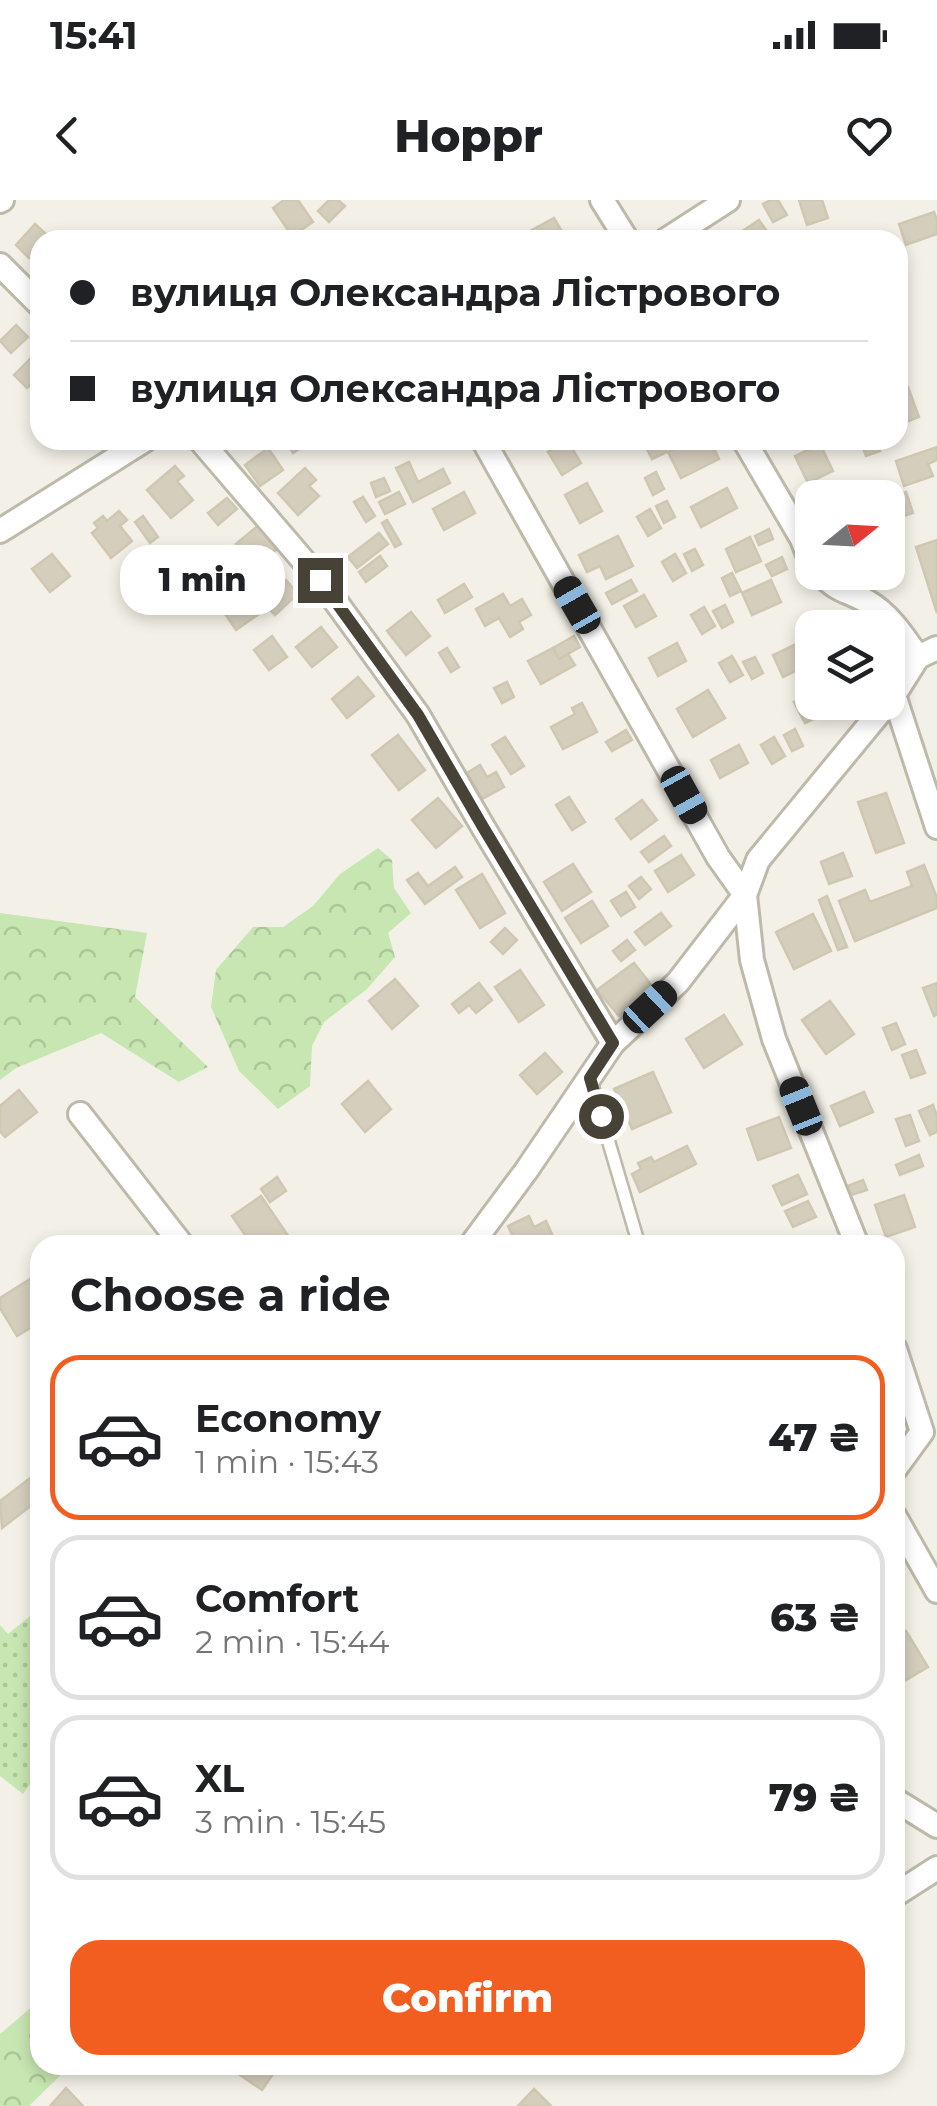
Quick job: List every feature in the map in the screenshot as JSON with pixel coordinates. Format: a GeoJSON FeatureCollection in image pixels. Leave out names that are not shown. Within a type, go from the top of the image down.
{"type":"FeatureCollection","features":[{"type":"Feature","properties":{"kind":"street"},"geometry":{"type":"LineString","coordinates":[[602,200],[621,230]]}},
{"type":"Feature","properties":{"kind":"street"},"geometry":{"type":"LineString","coordinates":[[682,230],[728,200]]}},
{"type":"Feature","properties":{"kind":"street"},"geometry":{"type":"LineString","coordinates":[[0,265],[30,295]]}},
{"type":"Feature","properties":{"kind":"street"},"geometry":{"type":"LineString","coordinates":[[0,530],[129,450]]}},
{"type":"Feature","properties":{"kind":"street"},"geometry":{"type":"LineString","coordinates":[[209,450],[320,580],[418,715],[613,1043]]}},
{"type":"Feature","properties":{"kind":"street"},"geometry":{"type":"LineString","coordinates":[[489,450],[718,857],[746,895],[752,960],[774,1039],[853,1235]]}},
{"type":"Feature","properties":{"kind":"street"},"geometry":{"type":"LineString","coordinates":[[750,450],[795,527]]}},
{"type":"Feature","properties":{"kind":"street"},"geometry":{"type":"LineString","coordinates":[[839,590],[868,602],[927,652],[905,681]]}},
{"type":"Feature","properties":{"kind":"street"},"geometry":{"type":"LineString","coordinates":[[478,1235],[613,1043],[678,982],[746,895],[758,860],[873,720]]}},
{"type":"Feature","properties":{"kind":"street"},"geometry":{"type":"LineString","coordinates":[[902,720],[937,828]]}},
{"type":"Feature","properties":{"kind":"street"},"geometry":{"type":"LineString","coordinates":[[80,1114],[174,1235]]}},
{"type":"Feature","properties":{"kind":"street"},"geometry":{"type":"LineString","coordinates":[[905,1375],[929,1436],[905,1459]]}},
{"type":"Feature","properties":{"kind":"street"},"geometry":{"type":"LineString","coordinates":[[905,1535],[937,1592]]}},
{"type":"Feature","properties":{"kind":"street"},"geometry":{"type":"LineString","coordinates":[[905,1806],[937,1826]]}},
{"type":"Feature","properties":{"kind":"street"},"geometry":{"type":"LineString","coordinates":[[905,1888],[937,1868]]}},
{"type":"Feature","properties":{"kind":"lane"},"geometry":{"type":"LineString","coordinates":[[590,1078],[637,1235]]}},
{"type":"Feature","properties":{"kind":"green space"},"geometry":{"type":"Polygon","coordinates":[[[378,848],[392,860],[394,888],[411,913],[388,933],[395,957],[367,989],[324,1022],[312,1046],[310,1086],[278,1109],[239,1071],[211,1007],[216,970],[253,927],[283,927],[313,906],[340,874],[378,848]]]}},
{"type":"Feature","properties":{"kind":"green space"},"geometry":{"type":"Polygon","coordinates":[[[0,913],[147,933],[135,997],[208,1067],[179,1082],[101,1033],[16,1068],[0,1080],[0,913]]]}},
{"type":"Feature","properties":{"kind":"green space"},"geometry":{"type":"Polygon","coordinates":[[[30,1616],[30,1785],[23,1794],[0,1776],[0,1625],[8,1634],[30,1616]]]}},
{"type":"Feature","properties":{"kind":"green space"},"geometry":{"type":"Polygon","coordinates":[[[30,2008],[30,2075],[61,2075],[29,2106],[0,2106],[0,2034],[30,2008]]]}},
{"type":"Feature","properties":{"kind":"building"},"geometry":{"type":"Polygon","coordinates":[[[284,200],[298,200],[313,222],[301,230],[288,230],[273,208],[284,200]]]}},
{"type":"Feature","properties":{"kind":"building"},"geometry":{"type":"Polygon","coordinates":[[[329,200],[338,200],[345,206],[329,222],[318,211],[329,200]]]}},
{"type":"Feature","properties":{"kind":"building"},"geometry":{"type":"Polygon","coordinates":[[[778,200],[787,215],[773,222],[763,204],[778,200]]]}},
{"type":"Feature","properties":{"kind":"building"},"geometry":{"type":"Polygon","coordinates":[[[799,200],[822,200],[828,218],[807,225],[799,200]]]}},
{"type":"Feature","properties":{"kind":"building"},"geometry":{"type":"Polygon","coordinates":[[[934,212],[937,234],[908,244],[908,230],[901,230],[899,224],[934,212]]]}},
{"type":"Feature","properties":{"kind":"building"},"geometry":{"type":"Polygon","coordinates":[[[554,218],[561,230],[532,230],[554,218]]]}},
{"type":"Feature","properties":{"kind":"building"},"geometry":{"type":"Polygon","coordinates":[[[759,220],[766,230],[744,230],[759,220]]]}},
{"type":"Feature","properties":{"kind":"building"},"geometry":{"type":"Polygon","coordinates":[[[35,224],[41,230],[30,230],[29,258],[16,245],[35,224]]]}},
{"type":"Feature","properties":{"kind":"building"},"geometry":{"type":"Polygon","coordinates":[[[16,325],[28,337],[11,353],[0,341],[16,325]]]}},
{"type":"Feature","properties":{"kind":"building"},"geometry":{"type":"Polygon","coordinates":[[[30,359],[27,388],[14,375],[30,359]]]}},
{"type":"Feature","properties":{"kind":"building"},"geometry":{"type":"Polygon","coordinates":[[[908,387],[919,417],[908,421],[908,387]]]}},
{"type":"Feature","properties":{"kind":"building"},"geometry":{"type":"Polygon","coordinates":[[[937,447],[937,460],[928,464],[933,476],[905,486],[896,461],[937,447]]]}},
{"type":"Feature","properties":{"kind":"building"},"geometry":{"type":"Polygon","coordinates":[[[269,450],[283,470],[260,486],[245,465],[269,450]]]}},
{"type":"Feature","properties":{"kind":"building"},"geometry":{"type":"Polygon","coordinates":[[[573,450],[581,463],[562,475],[548,452],[573,450]]]}},
{"type":"Feature","properties":{"kind":"building"},"geometry":{"type":"Polygon","coordinates":[[[648,450],[667,452],[652,459],[648,450]]]}},
{"type":"Feature","properties":{"kind":"building"},"geometry":{"type":"Polygon","coordinates":[[[715,450],[719,459],[681,478],[668,452],[715,450]]]}},
{"type":"Feature","properties":{"kind":"building"},"geometry":{"type":"Polygon","coordinates":[[[808,450],[823,450],[833,471],[807,480],[795,456],[808,450]]]}},
{"type":"Feature","properties":{"kind":"building"},"geometry":{"type":"Polygon","coordinates":[[[409,462],[418,482],[443,469],[450,483],[413,502],[396,468],[409,462]]]}},
{"type":"Feature","properties":{"kind":"building"},"geometry":{"type":"Polygon","coordinates":[[[175,466],[184,476],[177,481],[193,500],[171,518],[147,490],[175,466]]]}},
{"type":"Feature","properties":{"kind":"building"},"geometry":{"type":"Polygon","coordinates":[[[305,468],[316,480],[309,486],[319,496],[298,515],[278,493],[305,468]]]}},
{"type":"Feature","properties":{"kind":"building"},"geometry":{"type":"Polygon","coordinates":[[[656,472],[664,489],[653,495],[645,478],[656,472]]]}},
{"type":"Feature","properties":{"kind":"building"},"geometry":{"type":"Polygon","coordinates":[[[384,478],[390,491],[376,497],[371,483],[384,478]]]}},
{"type":"Feature","properties":{"kind":"building"},"geometry":{"type":"Polygon","coordinates":[[[587,483],[602,511],[580,523],[565,495],[587,483]]]}},
{"type":"Feature","properties":{"kind":"building"},"geometry":{"type":"Polygon","coordinates":[[[727,488],[737,508],[701,527],[691,507],[727,488]]]}},
{"type":"Feature","properties":{"kind":"building"},"geometry":{"type":"Polygon","coordinates":[[[399,492],[405,504],[385,514],[379,502],[399,492]]]}},
{"type":"Feature","properties":{"kind":"building"},"geometry":{"type":"Polygon","coordinates":[[[464,492],[475,513],[444,530],[433,509],[464,492]]]}},
{"type":"Feature","properties":{"kind":"building"},"geometry":{"type":"Polygon","coordinates":[[[905,492],[913,513],[905,515],[905,492]]]}},
{"type":"Feature","properties":{"kind":"building"},"geometry":{"type":"Polygon","coordinates":[[[363,497],[375,516],[366,522],[354,502],[363,497]]]}},
{"type":"Feature","properties":{"kind":"building"},"geometry":{"type":"Polygon","coordinates":[[[227,498],[237,509],[218,525],[208,513],[227,498]]]}},
{"type":"Feature","properties":{"kind":"building"},"geometry":{"type":"Polygon","coordinates":[[[667,501],[675,517],[664,523],[656,506],[667,501]]]}},
{"type":"Feature","properties":{"kind":"building"},"geometry":{"type":"Polygon","coordinates":[[[650,509],[661,528],[648,536],[637,517],[650,509]]]}},
{"type":"Feature","properties":{"kind":"building"},"geometry":{"type":"Polygon","coordinates":[[[119,511],[127,520],[120,526],[132,541],[111,558],[92,533],[98,528],[94,523],[103,516],[107,521],[119,511]]]}},
{"type":"Feature","properties":{"kind":"building"},"geometry":{"type":"Polygon","coordinates":[[[143,516],[158,537],[150,543],[135,522],[143,516]]]}},
{"type":"Feature","properties":{"kind":"building"},"geometry":{"type":"Polygon","coordinates":[[[387,520],[401,544],[395,547],[382,523],[387,520]]]}},
{"type":"Feature","properties":{"kind":"building"},"geometry":{"type":"Polygon","coordinates":[[[259,525],[277,549],[255,567],[236,544],[259,525]]]}},
{"type":"Feature","properties":{"kind":"building"},"geometry":{"type":"Polygon","coordinates":[[[769,529],[773,539],[759,545],[755,536],[769,529]]]}},
{"type":"Feature","properties":{"kind":"building"},"geometry":{"type":"Polygon","coordinates":[[[379,533],[388,544],[357,568],[348,557],[379,533]]]}},
{"type":"Feature","properties":{"kind":"building"},"geometry":{"type":"Polygon","coordinates":[[[618,536],[633,566],[606,579],[600,566],[587,572],[579,555],[618,536]]]}},
{"type":"Feature","properties":{"kind":"building"},"geometry":{"type":"Polygon","coordinates":[[[750,537],[761,561],[736,572],[726,549],[750,537]]]}},
{"type":"Feature","properties":{"kind":"building"},"geometry":{"type":"Polygon","coordinates":[[[937,540],[937,613],[916,547],[937,540]]]}},
{"type":"Feature","properties":{"kind":"building"},"geometry":{"type":"Polygon","coordinates":[[[695,549],[703,565],[692,571],[684,554],[695,549]]]}},
{"type":"Feature","properties":{"kind":"building"},"geometry":{"type":"Polygon","coordinates":[[[169,550],[177,565],[146,584],[132,561],[143,554],[148,563],[169,550]]]}},
{"type":"Feature","properties":{"kind":"building"},"geometry":{"type":"Polygon","coordinates":[[[52,554],[70,576],[50,592],[32,569],[52,554]]]}},
{"type":"Feature","properties":{"kind":"building"},"geometry":{"type":"Polygon","coordinates":[[[675,554],[686,573],[673,581],[662,562],[675,554]]]}},
{"type":"Feature","properties":{"kind":"building"},"geometry":{"type":"Polygon","coordinates":[[[380,556],[387,566],[366,582],[359,572],[380,556]]]}},
{"type":"Feature","properties":{"kind":"building"},"geometry":{"type":"Polygon","coordinates":[[[782,557],[787,569],[772,576],[766,565],[782,557]]]}},
{"type":"Feature","properties":{"kind":"building"},"geometry":{"type":"Polygon","coordinates":[[[216,565],[230,585],[211,599],[197,579],[216,565]]]}},
{"type":"Feature","properties":{"kind":"building"},"geometry":{"type":"Polygon","coordinates":[[[732,573],[741,591],[730,596],[722,578],[732,573]]]}},
{"type":"Feature","properties":{"kind":"building"},"geometry":{"type":"Polygon","coordinates":[[[286,580],[298,594],[275,615],[263,602],[286,580]]]}},
{"type":"Feature","properties":{"kind":"building"},"geometry":{"type":"Polygon","coordinates":[[[631,580],[637,591],[612,604],[606,593],[631,580]]]}},
{"type":"Feature","properties":{"kind":"building"},"geometry":{"type":"Polygon","coordinates":[[[771,580],[781,602],[752,615],[742,593],[771,580]]]}},
{"type":"Feature","properties":{"kind":"building"},"geometry":{"type":"Polygon","coordinates":[[[464,584],[472,597],[445,613],[438,600],[464,584]]]}},
{"type":"Feature","properties":{"kind":"building"},"geometry":{"type":"Polygon","coordinates":[[[503,594],[510,606],[522,599],[531,615],[519,622],[523,629],[510,637],[499,618],[485,626],[476,609],[503,594]]]}},
{"type":"Feature","properties":{"kind":"building"},"geometry":{"type":"Polygon","coordinates":[[[644,595],[656,616],[636,627],[624,606],[644,595]]]}},
{"type":"Feature","properties":{"kind":"building"},"geometry":{"type":"Polygon","coordinates":[[[247,597],[259,614],[236,630],[224,612],[247,597]]]}},
{"type":"Feature","properties":{"kind":"building"},"geometry":{"type":"Polygon","coordinates":[[[725,605],[733,622],[722,628],[713,611],[725,605]]]}},
{"type":"Feature","properties":{"kind":"building"},"geometry":{"type":"Polygon","coordinates":[[[704,607],[715,626],[702,634],[691,615],[704,607]]]}},
{"type":"Feature","properties":{"kind":"building"},"geometry":{"type":"Polygon","coordinates":[[[411,612],[430,636],[406,655],[387,631],[411,612]]]}},
{"type":"Feature","properties":{"kind":"building"},"geometry":{"type":"Polygon","coordinates":[[[321,627],[337,647],[312,667],[296,647],[321,627]]]}},
{"type":"Feature","properties":{"kind":"building"},"geometry":{"type":"Polygon","coordinates":[[[272,636],[287,657],[269,670],[254,650],[272,636]]]}},
{"type":"Feature","properties":{"kind":"building"},"geometry":{"type":"Polygon","coordinates":[[[574,636],[580,647],[559,659],[553,648],[574,636]]]}},
{"type":"Feature","properties":{"kind":"building"},"geometry":{"type":"Polygon","coordinates":[[[677,643],[686,661],[658,676],[649,658],[677,643]]]}},
{"type":"Feature","properties":{"kind":"building"},"geometry":{"type":"Polygon","coordinates":[[[795,645],[795,671],[783,677],[773,655],[795,645]]]}},
{"type":"Feature","properties":{"kind":"building"},"geometry":{"type":"Polygon","coordinates":[[[447,648],[459,667],[451,672],[439,653],[447,648]]]}},
{"type":"Feature","properties":{"kind":"building"},"geometry":{"type":"Polygon","coordinates":[[[553,648],[559,659],[568,654],[575,665],[541,684],[528,661],[553,648]]]}},
{"type":"Feature","properties":{"kind":"building"},"geometry":{"type":"Polygon","coordinates":[[[732,656],[743,675],[730,682],[719,663],[732,656]]]}},
{"type":"Feature","properties":{"kind":"building"},"geometry":{"type":"Polygon","coordinates":[[[755,657],[763,673],[752,679],[743,662],[755,657]]]}},
{"type":"Feature","properties":{"kind":"building"},"geometry":{"type":"Polygon","coordinates":[[[358,677],[374,696],[347,718],[332,699],[358,677]]]}},
{"type":"Feature","properties":{"kind":"building"},"geometry":{"type":"Polygon","coordinates":[[[507,682],[514,697],[502,703],[494,688],[507,682]]]}},
{"type":"Feature","properties":{"kind":"building"},"geometry":{"type":"Polygon","coordinates":[[[708,690],[725,718],[693,737],[677,709],[708,690]]]}},
{"type":"Feature","properties":{"kind":"building"},"geometry":{"type":"Polygon","coordinates":[[[582,703],[597,732],[563,749],[551,727],[575,714],[572,708],[582,703]]]}},
{"type":"Feature","properties":{"kind":"building"},"geometry":{"type":"Polygon","coordinates":[[[795,729],[803,746],[792,751],[784,735],[795,729]]]}},
{"type":"Feature","properties":{"kind":"building"},"geometry":{"type":"Polygon","coordinates":[[[626,730],[632,740],[612,751],[606,742],[626,730]]]}},
{"type":"Feature","properties":{"kind":"building"},"geometry":{"type":"Polygon","coordinates":[[[398,735],[425,770],[399,790],[372,755],[398,735]]]}},
{"type":"Feature","properties":{"kind":"building"},"geometry":{"type":"Polygon","coordinates":[[[505,737],[524,766],[511,774],[492,745],[505,737]]]}},
{"type":"Feature","properties":{"kind":"building"},"geometry":{"type":"Polygon","coordinates":[[[774,737],[785,756],[772,764],[761,745],[774,737]]]}},
{"type":"Feature","properties":{"kind":"building"},"geometry":{"type":"Polygon","coordinates":[[[739,745],[748,763],[720,778],[711,760],[739,745]]]}},
{"type":"Feature","properties":{"kind":"building"},"geometry":{"type":"Polygon","coordinates":[[[480,765],[487,777],[496,772],[504,787],[482,799],[467,773],[480,765]]]}},
{"type":"Feature","properties":{"kind":"building"},"geometry":{"type":"Polygon","coordinates":[[[886,793],[904,843],[876,853],[858,802],[886,793]]]}},
{"type":"Feature","properties":{"kind":"building"},"geometry":{"type":"Polygon","coordinates":[[[569,797],[585,822],[572,830],[556,805],[569,797]]]}},
{"type":"Feature","properties":{"kind":"building"},"geometry":{"type":"Polygon","coordinates":[[[438,798],[462,826],[436,848],[412,820],[438,798]]]}},
{"type":"Feature","properties":{"kind":"building"},"geometry":{"type":"Polygon","coordinates":[[[642,800],[657,820],[631,839],[616,819],[642,800]]]}},
{"type":"Feature","properties":{"kind":"building"},"geometry":{"type":"Polygon","coordinates":[[[664,836],[671,846],[649,862],[641,852],[664,836]]]}},
{"type":"Feature","properties":{"kind":"building"},"geometry":{"type":"Polygon","coordinates":[[[843,853],[852,876],[829,884],[821,862],[843,853]]]}},
{"type":"Feature","properties":{"kind":"building"},"geometry":{"type":"Polygon","coordinates":[[[681,855],[694,875],[668,892],[655,871],[681,855]]]}},
{"type":"Feature","properties":{"kind":"building"},"geometry":{"type":"Polygon","coordinates":[[[573,864],[591,892],[562,911],[544,882],[573,864]]]}},
{"type":"Feature","properties":{"kind":"building"},"geometry":{"type":"Polygon","coordinates":[[[924,865],[937,908],[855,941],[839,901],[865,890],[870,902],[912,886],[907,872],[924,865]]]}},
{"type":"Feature","properties":{"kind":"building"},"geometry":{"type":"Polygon","coordinates":[[[455,867],[462,877],[425,904],[407,880],[418,873],[428,886],[455,867]]]}},
{"type":"Feature","properties":{"kind":"building"},"geometry":{"type":"Polygon","coordinates":[[[482,874],[505,913],[480,928],[456,890],[482,874]]]}},
{"type":"Feature","properties":{"kind":"building"},"geometry":{"type":"Polygon","coordinates":[[[641,877],[651,889],[639,899],[629,886],[641,877]]]}},
{"type":"Feature","properties":{"kind":"building"},"geometry":{"type":"Polygon","coordinates":[[[626,892],[635,907],[621,916],[611,901],[626,892]]]}},
{"type":"Feature","properties":{"kind":"building"},"geometry":{"type":"Polygon","coordinates":[[[827,896],[847,947],[838,950],[819,900],[827,896]]]}},
{"type":"Feature","properties":{"kind":"building"},"geometry":{"type":"Polygon","coordinates":[[[592,901],[608,926],[581,943],[565,918],[592,901]]]}},
{"type":"Feature","properties":{"kind":"building"},"geometry":{"type":"Polygon","coordinates":[[[661,913],[671,926],[645,945],[635,932],[661,913]]]}},
{"type":"Feature","properties":{"kind":"building"},"geometry":{"type":"Polygon","coordinates":[[[813,914],[831,951],[794,969],[776,932],[813,914]]]}},
{"type":"Feature","properties":{"kind":"building"},"geometry":{"type":"Polygon","coordinates":[[[505,928],[517,940],[503,954],[491,942],[505,928]]]}},
{"type":"Feature","properties":{"kind":"building"},"geometry":{"type":"Polygon","coordinates":[[[627,940],[635,950],[621,961],[613,951],[627,940]]]}},
{"type":"Feature","properties":{"kind":"building"},"geometry":{"type":"Polygon","coordinates":[[[634,963],[653,987],[619,1016],[597,990],[634,963]]]}},
{"type":"Feature","properties":{"kind":"building"},"geometry":{"type":"Polygon","coordinates":[[[520,970],[544,1005],[519,1022],[495,987],[520,970]]]}},
{"type":"Feature","properties":{"kind":"building"},"geometry":{"type":"Polygon","coordinates":[[[395,979],[418,1006],[392,1029],[369,1001],[395,979]]]}},
{"type":"Feature","properties":{"kind":"building"},"geometry":{"type":"Polygon","coordinates":[[[479,983],[492,1000],[476,1013],[469,1005],[459,1013],[452,1004],[479,983]]]}},
{"type":"Feature","properties":{"kind":"building"},"geometry":{"type":"Polygon","coordinates":[[[937,983],[937,1014],[934,1016],[923,988],[937,983]]]}},
{"type":"Feature","properties":{"kind":"building"},"geometry":{"type":"Polygon","coordinates":[[[830,1001],[854,1034],[826,1054],[802,1020],[830,1001]]]}},
{"type":"Feature","properties":{"kind":"building"},"geometry":{"type":"Polygon","coordinates":[[[724,1015],[742,1044],[704,1068],[686,1039],[724,1015]]]}},
{"type":"Feature","properties":{"kind":"building"},"geometry":{"type":"Polygon","coordinates":[[[896,1023],[905,1044],[892,1050],[883,1028],[896,1023]]]}},
{"type":"Feature","properties":{"kind":"building"},"geometry":{"type":"Polygon","coordinates":[[[916,1050],[925,1073],[911,1078],[902,1055],[916,1050]]]}},
{"type":"Feature","properties":{"kind":"building"},"geometry":{"type":"Polygon","coordinates":[[[545,1053],[562,1072],[537,1094],[520,1075],[545,1053]]]}},
{"type":"Feature","properties":{"kind":"building"},"geometry":{"type":"Polygon","coordinates":[[[653,1072],[671,1112],[632,1129],[614,1089],[653,1072]]]}},
{"type":"Feature","properties":{"kind":"building"},"geometry":{"type":"Polygon","coordinates":[[[368,1081],[391,1109],[365,1132],[342,1104],[368,1081]]]}},
{"type":"Feature","properties":{"kind":"building"},"geometry":{"type":"Polygon","coordinates":[[[19,1090],[37,1112],[5,1137],[0,1131],[0,1106],[19,1090]]]}},
{"type":"Feature","properties":{"kind":"building"},"geometry":{"type":"Polygon","coordinates":[[[864,1092],[873,1112],[840,1126],[831,1106],[864,1092]]]}},
{"type":"Feature","properties":{"kind":"building"},"geometry":{"type":"Polygon","coordinates":[[[933,1105],[937,1132],[930,1135],[919,1111],[933,1105]]]}},
{"type":"Feature","properties":{"kind":"building"},"geometry":{"type":"Polygon","coordinates":[[[910,1115],[919,1141],[906,1146],[896,1119],[910,1115]]]}},
{"type":"Feature","properties":{"kind":"building"},"geometry":{"type":"Polygon","coordinates":[[[779,1117],[791,1148],[758,1160],[747,1129],[779,1117]]]}},
{"type":"Feature","properties":{"kind":"building"},"geometry":{"type":"Polygon","coordinates":[[[687,1146],[696,1164],[640,1192],[632,1174],[641,1169],[638,1163],[651,1157],[654,1162],[687,1146]]]}},
{"type":"Feature","properties":{"kind":"building"},"geometry":{"type":"Polygon","coordinates":[[[919,1155],[923,1166],[900,1175],[896,1165],[919,1155]]]}},
{"type":"Feature","properties":{"kind":"building"},"geometry":{"type":"Polygon","coordinates":[[[798,1175],[807,1194],[782,1205],[773,1186],[798,1175]]]}},
{"type":"Feature","properties":{"kind":"building"},"geometry":{"type":"Polygon","coordinates":[[[277,1177],[286,1191],[270,1202],[261,1189],[277,1177]]]}},
{"type":"Feature","properties":{"kind":"building"},"geometry":{"type":"Polygon","coordinates":[[[863,1180],[867,1190],[848,1196],[845,1187],[863,1180]]]}},
{"type":"Feature","properties":{"kind":"building"},"geometry":{"type":"Polygon","coordinates":[[[904,1195],[915,1227],[885,1235],[875,1205],[904,1195]]]}},
{"type":"Feature","properties":{"kind":"building"},"geometry":{"type":"Polygon","coordinates":[[[261,1196],[288,1235],[245,1235],[232,1216],[261,1196]]]}},
{"type":"Feature","properties":{"kind":"building"},"geometry":{"type":"Polygon","coordinates":[[[808,1201],[816,1217],[793,1227],[785,1211],[808,1201]]]}},
{"type":"Feature","properties":{"kind":"building"},"geometry":{"type":"Polygon","coordinates":[[[529,1216],[534,1227],[546,1221],[552,1235],[512,1235],[508,1226],[529,1216]]]}},
{"type":"Feature","properties":{"kind":"building"},"geometry":{"type":"Polygon","coordinates":[[[30,1279],[30,1328],[17,1336],[0,1308],[0,1298],[30,1279]]]}},
{"type":"Feature","properties":{"kind":"building"},"geometry":{"type":"Polygon","coordinates":[[[30,1480],[30,1507],[2,1528],[0,1501],[30,1480]]]}},
{"type":"Feature","properties":{"kind":"building"},"geometry":{"type":"Polygon","coordinates":[[[905,1632],[928,1667],[906,1680],[905,1678],[905,1632]]]}},
{"type":"Feature","properties":{"kind":"building"},"geometry":{"type":"Polygon","coordinates":[[[240,2075],[272,2075],[262,2090],[240,2075]]]}},
{"type":"Feature","properties":{"kind":"building"},"geometry":{"type":"Polygon","coordinates":[[[66,2088],[83,2106],[50,2106],[66,2088]]]}},
{"type":"Feature","properties":{"kind":"building"},"geometry":{"type":"Polygon","coordinates":[[[534,2089],[551,2106],[518,2106],[534,2089]]]}},
{"type":"Feature","properties":{"kind":"route"},"geometry":{"type":"LineString","coordinates":[[320,580],[418,715],[613,1043],[590,1078],[601,1116]]}}]}
